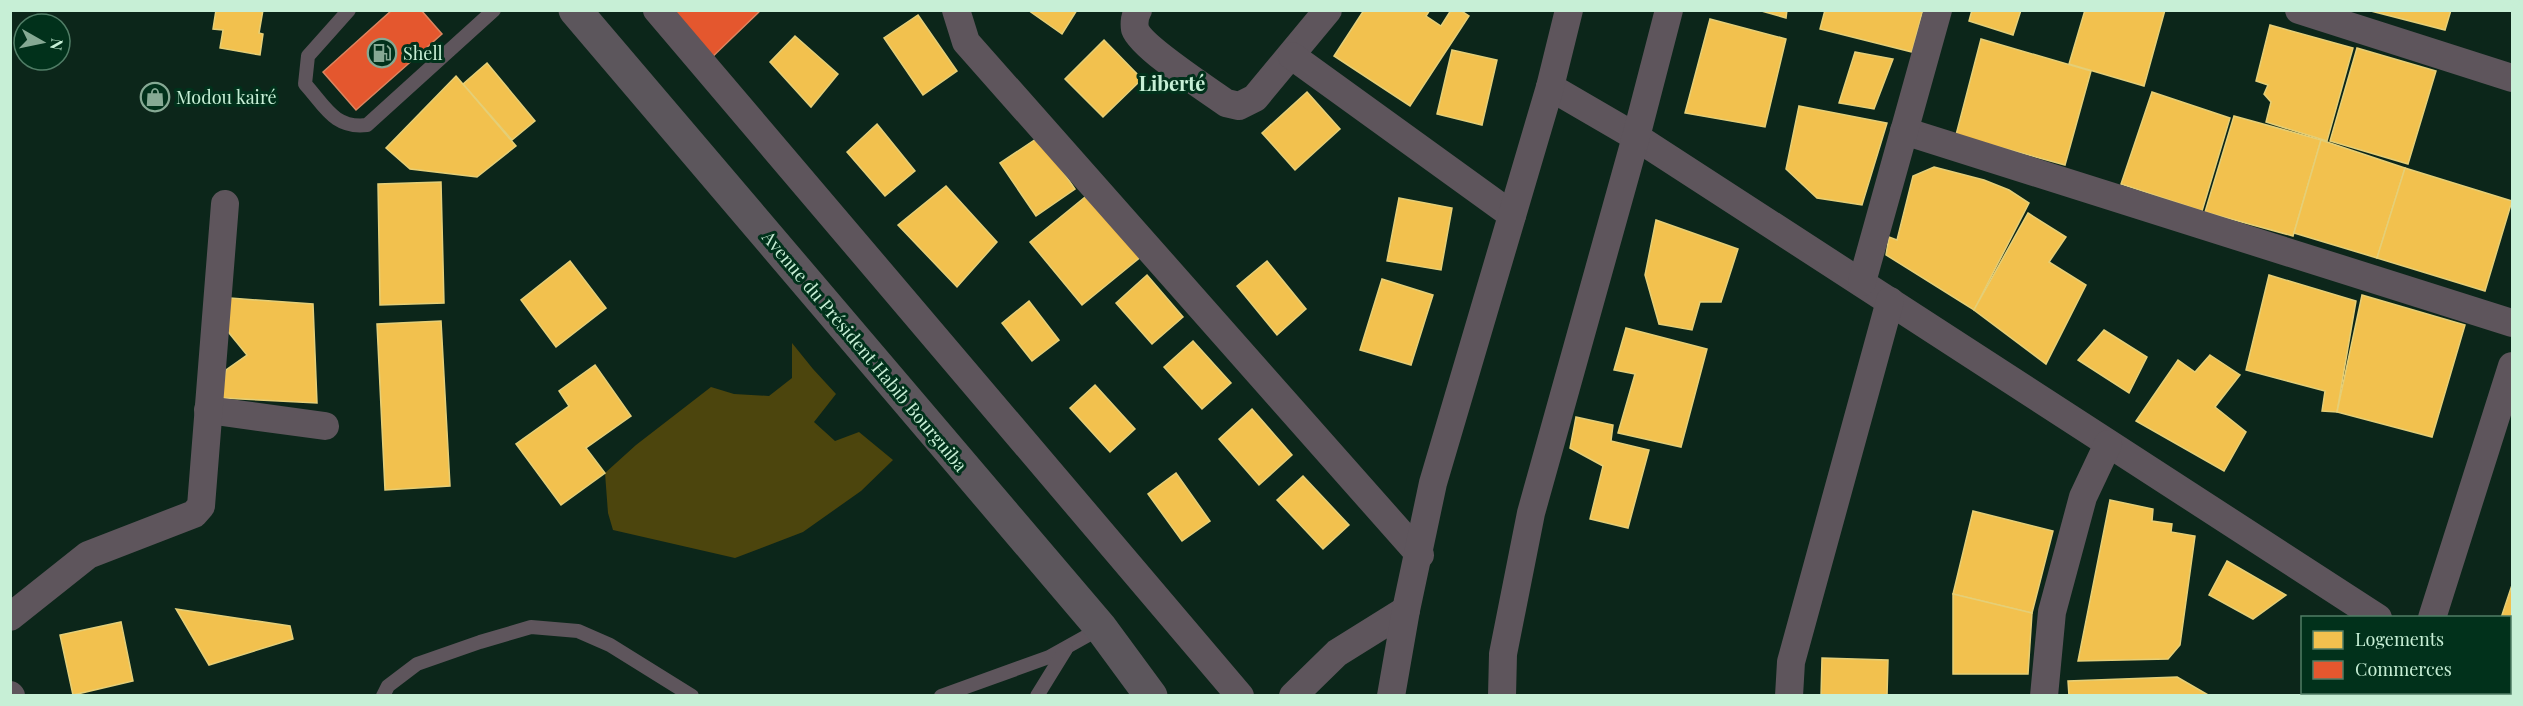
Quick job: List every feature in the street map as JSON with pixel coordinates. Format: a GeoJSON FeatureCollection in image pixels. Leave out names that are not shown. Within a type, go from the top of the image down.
{"type":"FeatureCollection","features":[{"type":"Feature","properties":{"kind":"main road","name":"Avenue du Président Habib Bourguiba"},"geometry":{"type":"LineString","coordinates":[[575,10],[1101,628],[1151,696]]}},
{"type":"Feature","properties":{"kind":"street"},"geometry":{"type":"LineString","coordinates":[[657,10],[1240,696]]}},
{"type":"Feature","properties":{"kind":"street"},"geometry":{"type":"LineString","coordinates":[[956,10],[966,42],[1420,555]]}},
{"type":"Feature","properties":{"kind":"street"},"geometry":{"type":"LineString","coordinates":[[1138,10],[1135,29],[1148,46],[1226,103],[1239,106],[1255,98],[1328,10]]}},
{"type":"Feature","properties":{"kind":"street"},"geometry":{"type":"LineString","coordinates":[[1391,696],[1406,610],[1420,555],[1434,483],[1550,87],[1569,10]]}},
{"type":"Feature","properties":{"kind":"street"},"geometry":{"type":"LineString","coordinates":[[1502,696],[1503,654],[1531,513],[1669,10]]}},
{"type":"Feature","properties":{"kind":"street"},"geometry":{"type":"LineString","coordinates":[[1862,282],[1938,10]]}},
{"type":"Feature","properties":{"kind":"street"},"geometry":{"type":"LineString","coordinates":[[2299,10],[2512,78]]}},
{"type":"Feature","properties":{"kind":"street"},"geometry":{"type":"LineString","coordinates":[[1292,56],[1512,215]]}},
{"type":"Feature","properties":{"kind":"street"},"geometry":{"type":"LineString","coordinates":[[1550,87],[1636,137],[2375,616]]}},
{"type":"Feature","properties":{"kind":"street"},"geometry":{"type":"LineString","coordinates":[[1904,131],[2512,323]]}},
{"type":"Feature","properties":{"kind":"street"},"geometry":{"type":"LineString","coordinates":[[10,617],[88,555],[194,514],[201,506],[225,204]]}},
{"type":"Feature","properties":{"kind":"street"},"geometry":{"type":"LineString","coordinates":[[1789,696],[1791,662],[1890,301]]}},
{"type":"Feature","properties":{"kind":"street"},"geometry":{"type":"LineString","coordinates":[[2433,616],[2512,366]]}},
{"type":"Feature","properties":{"kind":"street"},"geometry":{"type":"LineString","coordinates":[[208,410],[325,426]]}},
{"type":"Feature","properties":{"kind":"street"},"geometry":{"type":"LineString","coordinates":[[2044,696],[2052,612],[2083,497],[2108,444]]}},
{"type":"Feature","properties":{"kind":"street"},"geometry":{"type":"LineString","coordinates":[[1293,696],[1337,653],[1406,610]]}},
{"type":"Feature","properties":{"kind":"lane"},"geometry":{"type":"LineString","coordinates":[[349,10],[308,56],[305,84],[339,123],[352,127],[367,125],[494,10]]}},
{"type":"Feature","properties":{"kind":"lane"},"geometry":{"type":"LineString","coordinates":[[383,696],[388,686],[417,664],[531,627],[578,631],[610,645],[692,696]]}},
{"type":"Feature","properties":{"kind":"lane"},"geometry":{"type":"LineString","coordinates":[[941,696],[1049,657],[1101,628]]}},
{"type":"Feature","properties":{"kind":"lane"},"geometry":{"type":"LineString","coordinates":[[1037,696],[1067,647]]}},
{"type":"Feature","properties":{"kind":"shaded area"},"geometry":{"type":"Polygon","coordinates":[[[792,343],[836,394],[814,422],[835,441],[859,432],[893,460],[861,491],[803,532],[735,558],[613,530],[608,513],[605,473],[636,445],[711,387],[734,394],[769,396],[792,378],[792,343]]]}},
{"type":"Feature","properties":{"kind":"building: Logements"},"geometry":{"type":"Polygon","coordinates":[[[216,10],[263,10],[259,33],[263,34],[260,55],[220,48],[223,30],[213,29],[216,10]]]}},
{"type":"Feature","properties":{"kind":"building: Logements"},"geometry":{"type":"Polygon","coordinates":[[[1028,10],[1077,10],[1062,34],[1028,10]]]}},
{"type":"Feature","properties":{"kind":"building: Logements"},"geometry":{"type":"Polygon","coordinates":[[[1364,10],[1430,10],[1426,16],[1441,26],[1451,10],[1460,10],[1469,16],[1410,106],[1334,56],[1364,10]]]}},
{"type":"Feature","properties":{"kind":"building: Logements"},"geometry":{"type":"Polygon","coordinates":[[[1758,10],[1787,10],[1786,18],[1758,10]]]}},
{"type":"Feature","properties":{"kind":"building: Logements"},"geometry":{"type":"Polygon","coordinates":[[[1825,10],[1923,10],[1912,52],[1820,29],[1825,10]]]}},
{"type":"Feature","properties":{"kind":"building: Logements"},"geometry":{"type":"Polygon","coordinates":[[[1972,10],[2021,10],[2013,35],[1969,21],[1972,10]]]}},
{"type":"Feature","properties":{"kind":"building: Logements"},"geometry":{"type":"Polygon","coordinates":[[[2085,10],[2165,10],[2144,86],[2069,64],[2085,10]]]}},
{"type":"Feature","properties":{"kind":"building: Logements"},"geometry":{"type":"Polygon","coordinates":[[[2367,10],[2451,10],[2445,30],[2367,10]]]}},
{"type":"Feature","properties":{"kind":"building: Logements"},"geometry":{"type":"Polygon","coordinates":[[[918,15],[957,71],[923,95],[884,38],[918,15]]]}},
{"type":"Feature","properties":{"kind":"building: Logements"},"geometry":{"type":"Polygon","coordinates":[[[1710,19],[1786,39],[1765,127],[1685,113],[1710,19]]]}},
{"type":"Feature","properties":{"kind":"building: Logements"},"geometry":{"type":"Polygon","coordinates":[[[2270,25],[2353,48],[2327,141],[2266,122],[2271,102],[2264,94],[2268,85],[2256,81],[2270,25]]]}},
{"type":"Feature","properties":{"kind":"building: Logements"},"geometry":{"type":"Polygon","coordinates":[[[795,36],[838,74],[811,107],[770,62],[795,36]]]}},
{"type":"Feature","properties":{"kind":"building: Logements"},"geometry":{"type":"Polygon","coordinates":[[[1981,39],[2091,71],[2065,165],[1956,135],[1981,39]]]}},
{"type":"Feature","properties":{"kind":"building: Logements"},"geometry":{"type":"Polygon","coordinates":[[[1104,40],[1142,79],[1103,117],[1065,79],[1104,40]]]}},
{"type":"Feature","properties":{"kind":"building: Logements"},"geometry":{"type":"Polygon","coordinates":[[[2357,48],[2436,71],[2408,164],[2330,141],[2357,48]]]}},
{"type":"Feature","properties":{"kind":"building: Logements"},"geometry":{"type":"Polygon","coordinates":[[[1452,50],[1497,60],[1482,125],[1437,114],[1452,50]]]}},
{"type":"Feature","properties":{"kind":"building: Logements"},"geometry":{"type":"Polygon","coordinates":[[[1855,52],[1893,59],[1874,109],[1839,103],[1855,52]]]}},
{"type":"Feature","properties":{"kind":"building: Logements"},"geometry":{"type":"Polygon","coordinates":[[[487,63],[535,121],[512,140],[463,84],[487,63]]]}},
{"type":"Feature","properties":{"kind":"building: Logements"},"geometry":{"type":"Polygon","coordinates":[[[456,76],[516,146],[477,177],[410,169],[386,148],[456,76]]]}},
{"type":"Feature","properties":{"kind":"building: Logements"},"geometry":{"type":"Polygon","coordinates":[[[1307,92],[1340,129],[1295,170],[1262,133],[1307,92]]]}},
{"type":"Feature","properties":{"kind":"building: Logements"},"geometry":{"type":"Polygon","coordinates":[[[2152,92],[2230,118],[2202,211],[2121,184],[2152,92]]]}},
{"type":"Feature","properties":{"kind":"building: Logements"},"geometry":{"type":"Polygon","coordinates":[[[1799,106],[1887,123],[1862,205],[1817,198],[1786,169],[1799,106]]]}},
{"type":"Feature","properties":{"kind":"building: Logements"},"geometry":{"type":"Polygon","coordinates":[[[2234,116],[2321,140],[2293,236],[2205,212],[2234,116]]]}},
{"type":"Feature","properties":{"kind":"building: Logements"},"geometry":{"type":"Polygon","coordinates":[[[877,124],[915,171],[885,196],[847,152],[877,124]]]}},
{"type":"Feature","properties":{"kind":"building: Logements"},"geometry":{"type":"Polygon","coordinates":[[[1039,137],[1075,189],[1036,216],[1000,163],[1039,137]]]}},
{"type":"Feature","properties":{"kind":"building: Logements"},"geometry":{"type":"Polygon","coordinates":[[[2321,140],[2405,168],[2377,258],[2294,233],[2321,140]]]}},
{"type":"Feature","properties":{"kind":"building: Logements"},"geometry":{"type":"Polygon","coordinates":[[[1934,167],[1984,180],[2009,190],[2029,203],[1974,310],[1886,255],[1889,237],[1897,240],[1913,176],[1934,167]]]}},
{"type":"Feature","properties":{"kind":"building: Logements"},"geometry":{"type":"Polygon","coordinates":[[[2405,168],[2512,201],[2485,291],[2377,258],[2405,168]]]}},
{"type":"Feature","properties":{"kind":"building: Logements"},"geometry":{"type":"Polygon","coordinates":[[[441,182],[444,303],[380,305],[378,184],[441,182]]]}},
{"type":"Feature","properties":{"kind":"building: Logements"},"geometry":{"type":"Polygon","coordinates":[[[946,186],[997,242],[957,287],[898,225],[946,186]]]}},
{"type":"Feature","properties":{"kind":"building: Logements"},"geometry":{"type":"Polygon","coordinates":[[[1090,193],[1142,256],[1082,305],[1030,242],[1090,193]]]}},
{"type":"Feature","properties":{"kind":"building: Logements"},"geometry":{"type":"Polygon","coordinates":[[[1399,198],[1452,208],[1441,270],[1387,261],[1399,198]]]}},
{"type":"Feature","properties":{"kind":"building: Logements"},"geometry":{"type":"Polygon","coordinates":[[[2028,213],[2066,237],[2049,262],[2086,285],[2046,364],[1974,310],[2028,213]]]}},
{"type":"Feature","properties":{"kind":"building: Logements"},"geometry":{"type":"Polygon","coordinates":[[[1656,220],[1738,249],[1721,302],[1700,302],[1692,330],[1659,324],[1645,275],[1656,220]]]}},
{"type":"Feature","properties":{"kind":"building: Logements"},"geometry":{"type":"Polygon","coordinates":[[[570,261],[606,308],[556,347],[521,300],[570,261]]]}},
{"type":"Feature","properties":{"kind":"building: Logements"},"geometry":{"type":"Polygon","coordinates":[[[1267,261],[1306,309],[1277,335],[1237,286],[1267,261]]]}},
{"type":"Feature","properties":{"kind":"building: Logements"},"geometry":{"type":"Polygon","coordinates":[[[1147,275],[1183,317],[1152,344],[1116,303],[1147,275]]]}},
{"type":"Feature","properties":{"kind":"building: Logements"},"geometry":{"type":"Polygon","coordinates":[[[2269,275],[2356,301],[2337,412],[2322,411],[2325,391],[2246,370],[2269,275]]]}},
{"type":"Feature","properties":{"kind":"building: Logements"},"geometry":{"type":"Polygon","coordinates":[[[1382,279],[1433,295],[1411,365],[1360,350],[1382,279]]]}},
{"type":"Feature","properties":{"kind":"building: Logements"},"geometry":{"type":"Polygon","coordinates":[[[2362,295],[2465,325],[2432,437],[2337,412],[2362,295]]]}},
{"type":"Feature","properties":{"kind":"building: Logements"},"geometry":{"type":"Polygon","coordinates":[[[230,298],[313,304],[317,403],[221,398],[226,370],[247,355],[225,328],[230,298]]]}},
{"type":"Feature","properties":{"kind":"building: Logements"},"geometry":{"type":"Polygon","coordinates":[[[1029,301],[1059,340],[1032,361],[1002,323],[1029,301]]]}},
{"type":"Feature","properties":{"kind":"building: Logements"},"geometry":{"type":"Polygon","coordinates":[[[441,321],[450,486],[385,490],[377,324],[441,321]]]}},
{"type":"Feature","properties":{"kind":"building: Logements"},"geometry":{"type":"Polygon","coordinates":[[[1626,328],[1707,349],[1681,447],[1618,433],[1635,374],[1614,370],[1626,328]]]}},
{"type":"Feature","properties":{"kind":"building: Logements"},"geometry":{"type":"Polygon","coordinates":[[[2104,330],[2147,357],[2129,393],[2078,360],[2104,330]]]}},
{"type":"Feature","properties":{"kind":"building: Logements"},"geometry":{"type":"Polygon","coordinates":[[[1193,341],[1231,383],[1202,409],[1164,367],[1193,341]]]}},
{"type":"Feature","properties":{"kind":"building: Logements"},"geometry":{"type":"Polygon","coordinates":[[[2210,355],[2240,375],[2215,407],[2246,432],[2224,471],[2136,421],[2178,360],[2195,372],[2210,355]]]}},
{"type":"Feature","properties":{"kind":"building: Logements"},"geometry":{"type":"Polygon","coordinates":[[[595,365],[631,416],[586,448],[605,473],[561,505],[516,444],[569,406],[559,391],[595,365]]]}},
{"type":"Feature","properties":{"kind":"building: Logements"},"geometry":{"type":"Polygon","coordinates":[[[1095,385],[1135,429],[1110,452],[1070,408],[1095,385]]]}},
{"type":"Feature","properties":{"kind":"building: Logements"},"geometry":{"type":"Polygon","coordinates":[[[1252,409],[1292,455],[1259,485],[1219,439],[1252,409]]]}},
{"type":"Feature","properties":{"kind":"building: Logements"},"geometry":{"type":"Polygon","coordinates":[[[1576,417],[1613,425],[1611,441],[1649,450],[1628,528],[1590,519],[1603,466],[1570,448],[1576,417]]]}},
{"type":"Feature","properties":{"kind":"building: Logements"},"geometry":{"type":"Polygon","coordinates":[[[1176,473],[1210,521],[1182,541],[1148,494],[1176,473]]]}},
{"type":"Feature","properties":{"kind":"building: Logements"},"geometry":{"type":"Polygon","coordinates":[[[1303,476],[1349,525],[1323,549],[1277,500],[1303,476]]]}},
{"type":"Feature","properties":{"kind":"building: Logements"},"geometry":{"type":"Polygon","coordinates":[[[2110,500],[2153,509],[2152,521],[2172,524],[2171,532],[2195,536],[2180,645],[2168,659],[2078,661],[2110,500]]]}},
{"type":"Feature","properties":{"kind":"building: Logements"},"geometry":{"type":"Polygon","coordinates":[[[1973,511],[2053,531],[2032,613],[1953,594],[1973,511]]]}},
{"type":"Feature","properties":{"kind":"building: Logements"},"geometry":{"type":"Polygon","coordinates":[[[2227,561],[2286,595],[2253,619],[2209,595],[2227,561]]]}},
{"type":"Feature","properties":{"kind":"building: Logements"},"geometry":{"type":"Polygon","coordinates":[[[2512,585],[2512,649],[2511,616],[2502,616],[2512,585]]]}},
{"type":"Feature","properties":{"kind":"building: Logements"},"geometry":{"type":"Polygon","coordinates":[[[1953,594],[2032,613],[2028,674],[1953,674],[1953,594]]]}},
{"type":"Feature","properties":{"kind":"building: Logements"},"geometry":{"type":"Polygon","coordinates":[[[176,609],[290,626],[293,639],[209,665],[176,609]]]}},
{"type":"Feature","properties":{"kind":"building: Logements"},"geometry":{"type":"Polygon","coordinates":[[[121,622],[133,681],[73,695],[60,635],[121,622]]]}},
{"type":"Feature","properties":{"kind":"building: Logements"},"geometry":{"type":"Polygon","coordinates":[[[1822,658],[1888,660],[1887,696],[1821,696],[1822,658]]]}},
{"type":"Feature","properties":{"kind":"building: Logements"},"geometry":{"type":"Polygon","coordinates":[[[2177,677],[2210,696],[2069,696],[2068,681],[2177,677]]]}},
{"type":"Feature","properties":{"kind":"building: Commerces","name":"Shell"},"geometry":{"type":"Polygon","coordinates":[[[392,10],[421,10],[442,34],[356,110],[323,72],[392,10]]]}},
{"type":"Feature","properties":{"kind":"building: Commerces"},"geometry":{"type":"Polygon","coordinates":[[[661,10],[761,10],[705,64],[661,10]]]}},
{"type":"Feature","properties":{"kind":"place","name":"Shell"},"geometry":{"type":"Point","coordinates":[382,53]}},
{"type":"Feature","properties":{"kind":"place","name":"Modou kairé"},"geometry":{"type":"Point","coordinates":[155,97]}},
{"type":"Feature","properties":{"kind":"district","name":"Liberté"},"geometry":{"type":"Point","coordinates":[1172,82]}}]}
